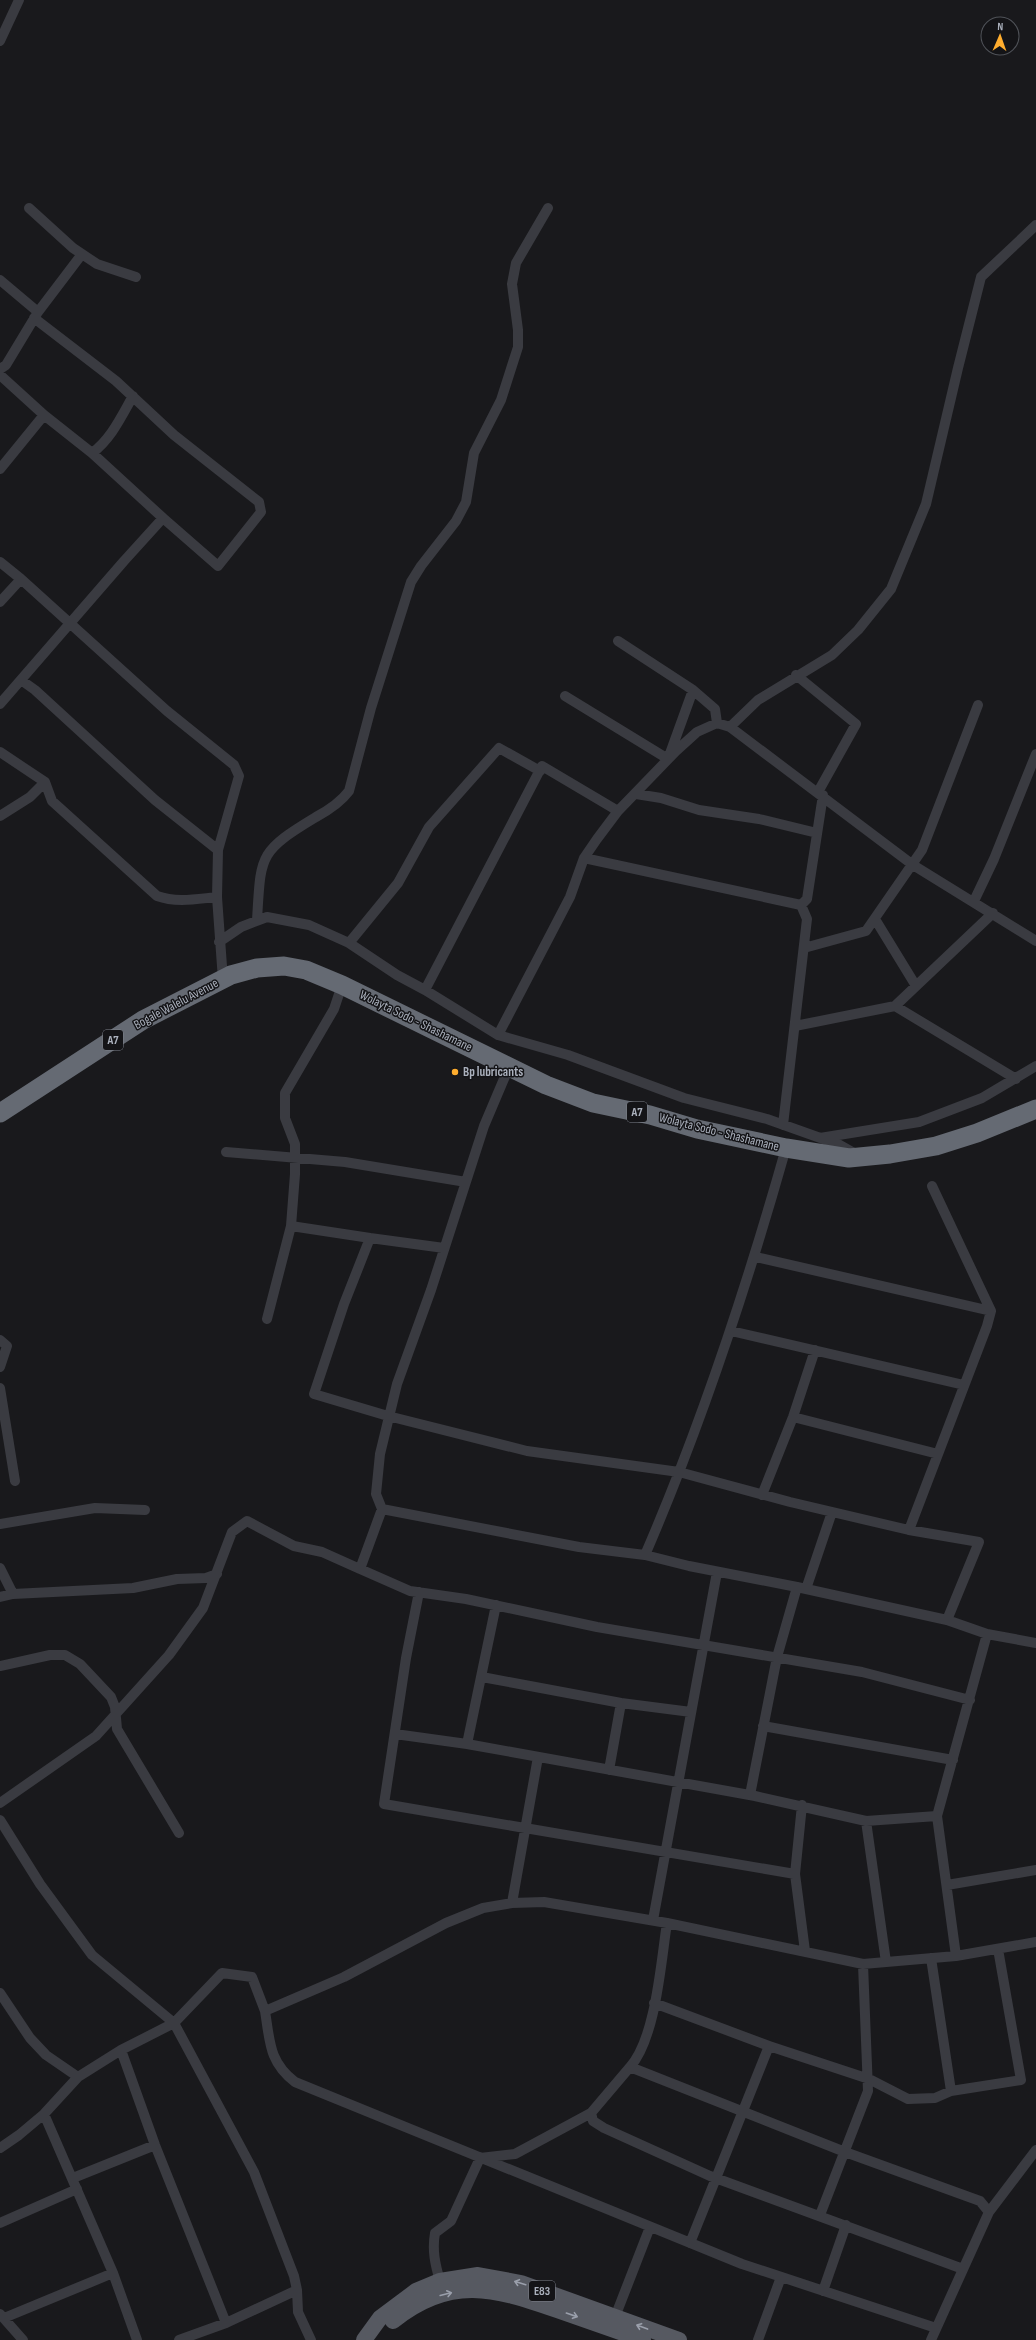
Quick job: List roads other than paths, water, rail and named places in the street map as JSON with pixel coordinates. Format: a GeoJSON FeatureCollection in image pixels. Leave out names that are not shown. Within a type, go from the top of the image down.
{"type":"FeatureCollection","features":[{"type":"Feature","properties":{"kind":"highway","name":"Wolayta Sodo - Shashamane"},"geometry":{"type":"LineString","coordinates":[[227,977],[257,968],[284,966],[306,970],[342,985],[546,1085],[593,1103],[650,1115],[697,1129],[786,1148],[849,1158],[936,1146],[997,1125],[1036,1109]]}},
{"type":"Feature","properties":{"kind":"highway","name":"Bogale Walelu Avenue"},"geometry":{"type":"LineString","coordinates":[[0,1113],[143,1020],[227,977]]}},
{"type":"Feature","properties":{"kind":"main road","name":"E83"},"geometry":{"type":"LineString","coordinates":[[364,2340],[383,2322],[407,2303],[440,2281],[478,2275],[521,2283],[676,2340]]}},
{"type":"Feature","properties":{"kind":"main road","name":"E83"},"geometry":{"type":"LineString","coordinates":[[407,2303],[464,2289],[492,2290],[518,2296],[643,2340]]}},
{"type":"Feature","properties":{"kind":"main road","name":"E83"},"geometry":{"type":"LineString","coordinates":[[377,2340],[383,2322]]}},
{"type":"Feature","properties":{"kind":"street"},"geometry":{"type":"LineString","coordinates":[[0,42],[19,0]]}},
{"type":"Feature","properties":{"kind":"street"},"geometry":{"type":"LineString","coordinates":[[29,208],[82,254],[98,264],[136,277]]}},
{"type":"Feature","properties":{"kind":"street"},"geometry":{"type":"LineString","coordinates":[[257,920],[260,870],[266,856],[276,842],[342,801],[349,791],[371,708],[411,582],[421,566],[456,521],[466,502],[474,453],[501,400],[514,363],[518,347],[512,284],[516,264],[548,208]]}},
{"type":"Feature","properties":{"kind":"street"},"geometry":{"type":"LineString","coordinates":[[730,727],[758,700],[796,675],[832,655],[858,630],[891,589],[926,504],[981,277],[1036,225]]}},
{"type":"Feature","properties":{"kind":"street"},"geometry":{"type":"LineString","coordinates":[[0,368],[6,365],[36,315],[82,254]]}},
{"type":"Feature","properties":{"kind":"street"},"geometry":{"type":"LineString","coordinates":[[0,280],[36,315],[116,381],[174,435],[259,502],[262,512],[218,566],[92,453],[44,415],[0,375]]}},
{"type":"Feature","properties":{"kind":"street"},"geometry":{"type":"LineString","coordinates":[[92,453],[115,428],[133,396]]}},
{"type":"Feature","properties":{"kind":"street"},"geometry":{"type":"LineString","coordinates":[[0,469],[44,415]]}},
{"type":"Feature","properties":{"kind":"street"},"geometry":{"type":"LineString","coordinates":[[0,704],[163,518]]}},
{"type":"Feature","properties":{"kind":"street"},"geometry":{"type":"LineString","coordinates":[[0,562],[21,578],[70,625],[167,711],[234,765],[239,776],[218,850],[217,897],[219,942],[227,977]]}},
{"type":"Feature","properties":{"kind":"street"},"geometry":{"type":"LineString","coordinates":[[0,602],[21,578]]}},
{"type":"Feature","properties":{"kind":"street"},"geometry":{"type":"LineString","coordinates":[[618,642],[693,690],[715,709],[717,723]]}},
{"type":"Feature","properties":{"kind":"street"},"geometry":{"type":"LineString","coordinates":[[796,675],[856,724],[821,794],[807,899],[801,905]]}},
{"type":"Feature","properties":{"kind":"street"},"geometry":{"type":"LineString","coordinates":[[21,680],[35,690],[155,800],[218,850]]}},
{"type":"Feature","properties":{"kind":"street"},"geometry":{"type":"LineString","coordinates":[[668,759],[693,690]]}},
{"type":"Feature","properties":{"kind":"street"},"geometry":{"type":"LineString","coordinates":[[565,696],[668,759]]}},
{"type":"Feature","properties":{"kind":"street"},"geometry":{"type":"LineString","coordinates":[[804,948],[866,931],[875,919],[922,850],[978,705]]}},
{"type":"Feature","properties":{"kind":"street"},"geometry":{"type":"LineString","coordinates":[[498,1035],[570,897],[584,858],[618,811],[668,759],[697,732],[717,723],[730,727],[821,794],[913,865],[1036,940]]}},
{"type":"Feature","properties":{"kind":"street"},"geometry":{"type":"LineString","coordinates":[[349,943],[398,883],[429,827],[499,748],[540,771]]}},
{"type":"Feature","properties":{"kind":"street"},"geometry":{"type":"LineString","coordinates":[[0,752],[45,782],[52,801],[157,896],[167,899],[186,901],[217,897]]}},
{"type":"Feature","properties":{"kind":"street"},"geometry":{"type":"LineString","coordinates":[[974,902],[994,859],[1036,754]]}},
{"type":"Feature","properties":{"kind":"street"},"geometry":{"type":"LineString","coordinates":[[425,990],[542,766],[618,811]]}},
{"type":"Feature","properties":{"kind":"street"},"geometry":{"type":"LineString","coordinates":[[0,816],[30,797],[45,782]]}},
{"type":"Feature","properties":{"kind":"street"},"geometry":{"type":"LineString","coordinates":[[636,794],[661,798],[698,810],[759,819],[817,833]]}},
{"type":"Feature","properties":{"kind":"street"},"geometry":{"type":"LineString","coordinates":[[584,858],[801,905]]}},
{"type":"Feature","properties":{"kind":"street"},"geometry":{"type":"LineString","coordinates":[[783,1125],[807,919],[801,905]]}},
{"type":"Feature","properties":{"kind":"street"},"geometry":{"type":"LineString","coordinates":[[795,1026],[895,1006],[994,914]]}},
{"type":"Feature","properties":{"kind":"street"},"geometry":{"type":"LineString","coordinates":[[219,942],[241,927],[267,917],[308,924],[349,943],[397,975],[425,990],[498,1035],[568,1055],[684,1098],[783,1125],[840,1145],[861,1157]]}},
{"type":"Feature","properties":{"kind":"street"},"geometry":{"type":"LineString","coordinates":[[875,919],[916,986]]}},
{"type":"Feature","properties":{"kind":"street"},"geometry":{"type":"LineString","coordinates":[[267,1319],[290,1226],[295,1144],[285,1118],[286,1093],[334,1009],[342,985]]}},
{"type":"Feature","properties":{"kind":"street"},"geometry":{"type":"LineString","coordinates":[[895,1006],[1016,1079]]}},
{"type":"Feature","properties":{"kind":"street"},"geometry":{"type":"LineString","coordinates":[[818,1138],[919,1122],[982,1098],[1036,1066]]}},
{"type":"Feature","properties":{"kind":"street"},"geometry":{"type":"LineString","coordinates":[[360,1569],[382,1509],[376,1494],[380,1454],[388,1416],[405,1358],[431,1290],[484,1126],[509,1067]]}},
{"type":"Feature","properties":{"kind":"street"},"geometry":{"type":"LineString","coordinates":[[646,1555],[679,1472],[731,1331],[756,1256],[786,1148]]}},
{"type":"Feature","properties":{"kind":"street"},"geometry":{"type":"LineString","coordinates":[[226,1152],[345,1162],[466,1182]]}},
{"type":"Feature","properties":{"kind":"street"},"geometry":{"type":"LineString","coordinates":[[909,1530],[991,1311],[932,1186]]}},
{"type":"Feature","properties":{"kind":"street"},"geometry":{"type":"LineString","coordinates":[[290,1226],[444,1248]]}},
{"type":"Feature","properties":{"kind":"street"},"geometry":{"type":"LineString","coordinates":[[370,1238],[314,1394],[388,1416],[527,1451],[679,1472],[762,1495],[832,1512],[909,1530],[978,1542],[947,1620]]}},
{"type":"Feature","properties":{"kind":"street"},"geometry":{"type":"LineString","coordinates":[[756,1256],[991,1311]]}},
{"type":"Feature","properties":{"kind":"street"},"geometry":{"type":"LineString","coordinates":[[731,1331],[964,1385]]}},
{"type":"Feature","properties":{"kind":"street"},"geometry":{"type":"LineString","coordinates":[[0,1340],[7,1346],[0,1367]]}},
{"type":"Feature","properties":{"kind":"street"},"geometry":{"type":"LineString","coordinates":[[762,1495],[793,1417],[815,1350]]}},
{"type":"Feature","properties":{"kind":"street"},"geometry":{"type":"LineString","coordinates":[[0,1388],[15,1482]]}},
{"type":"Feature","properties":{"kind":"street"},"geometry":{"type":"LineString","coordinates":[[793,1417],[938,1454]]}},
{"type":"Feature","properties":{"kind":"street"},"geometry":{"type":"LineString","coordinates":[[0,1524],[95,1508],[144,1510]]}},
{"type":"Feature","properties":{"kind":"street"},"geometry":{"type":"LineString","coordinates":[[382,1509],[579,1547],[646,1555],[717,1572],[801,1588],[947,1620],[987,1634],[1036,1643]]}},
{"type":"Feature","properties":{"kind":"street"},"geometry":{"type":"LineString","coordinates":[[750,1795],[777,1657],[801,1588],[832,1512]]}},
{"type":"Feature","properties":{"kind":"street"},"geometry":{"type":"LineString","coordinates":[[0,1804],[96,1736],[170,1655],[199,1614],[217,1574],[232,1532],[247,1521],[294,1546],[322,1552],[399,1588],[496,1605],[597,1627],[862,1672],[970,1700]]}},
{"type":"Feature","properties":{"kind":"street"},"geometry":{"type":"LineString","coordinates":[[0,1568],[13,1594]]}},
{"type":"Feature","properties":{"kind":"street"},"geometry":{"type":"LineString","coordinates":[[653,1920],[717,1572]]}},
{"type":"Feature","properties":{"kind":"street"},"geometry":{"type":"LineString","coordinates":[[0,1597],[13,1594],[133,1588],[177,1580],[206,1578],[217,1574]]}},
{"type":"Feature","properties":{"kind":"street"},"geometry":{"type":"LineString","coordinates":[[419,1592],[406,1658],[384,1804],[795,1874]]}},
{"type":"Feature","properties":{"kind":"street"},"geometry":{"type":"LineString","coordinates":[[467,1744],[496,1605]]}},
{"type":"Feature","properties":{"kind":"street"},"geometry":{"type":"LineString","coordinates":[[956,1956],[937,1816],[987,1634]]}},
{"type":"Feature","properties":{"kind":"street"},"geometry":{"type":"LineString","coordinates":[[0,1666],[44,1656],[65,1655],[80,1664],[110,1697],[115,1707],[117,1729],[180,1833]]}},
{"type":"Feature","properties":{"kind":"street"},"geometry":{"type":"LineString","coordinates":[[482,1677],[621,1703],[691,1712]]}},
{"type":"Feature","properties":{"kind":"street"},"geometry":{"type":"LineString","coordinates":[[609,1770],[621,1703]]}},
{"type":"Feature","properties":{"kind":"street"},"geometry":{"type":"LineString","coordinates":[[763,1726],[953,1760]]}},
{"type":"Feature","properties":{"kind":"street"},"geometry":{"type":"LineString","coordinates":[[395,1734],[467,1744],[750,1795],[802,1805],[866,1821],[937,1816]]}},
{"type":"Feature","properties":{"kind":"street"},"geometry":{"type":"LineString","coordinates":[[512,1903],[538,1757]]}},
{"type":"Feature","properties":{"kind":"street"},"geometry":{"type":"LineString","coordinates":[[802,1805],[795,1874],[805,1952]]}},
{"type":"Feature","properties":{"kind":"street"},"geometry":{"type":"LineString","coordinates":[[0,1820],[40,1884],[92,1954],[174,2023],[254,2172],[276,2227],[297,2290],[298,2312],[311,2340]]}},
{"type":"Feature","properties":{"kind":"street"},"geometry":{"type":"LineString","coordinates":[[866,1821],[886,1962]]}},
{"type":"Feature","properties":{"kind":"street"},"geometry":{"type":"LineString","coordinates":[[947,1885],[1036,1870]]}},
{"type":"Feature","properties":{"kind":"street"},"geometry":{"type":"LineString","coordinates":[[265,2010],[344,1977],[446,1923],[483,1908],[512,1903],[544,1902],[667,1922],[863,1964],[956,1956],[1036,1942]]}},
{"type":"Feature","properties":{"kind":"street"},"geometry":{"type":"LineString","coordinates":[[480,2158],[515,2154],[591,2113],[635,2062],[647,2032],[654,2003],[667,1922]]}},
{"type":"Feature","properties":{"kind":"street"},"geometry":{"type":"LineString","coordinates":[[654,2003],[769,2046],[869,2079],[908,2099],[935,2098],[951,2091],[1021,2080],[998,1949]]}},
{"type":"Feature","properties":{"kind":"street"},"geometry":{"type":"LineString","coordinates":[[931,1958],[951,2091]]}},
{"type":"Feature","properties":{"kind":"street"},"geometry":{"type":"LineString","coordinates":[[820,2215],[866,2101],[869,2079],[863,1964]]}},
{"type":"Feature","properties":{"kind":"street"},"geometry":{"type":"LineString","coordinates":[[0,2148],[19,2135],[44,2114],[78,2077],[121,2050],[174,2023],[222,1973],[252,1978],[265,2010],[276,2063],[282,2072],[295,2082],[690,2243],[781,2277],[936,2328]]}},
{"type":"Feature","properties":{"kind":"street"},"geometry":{"type":"LineString","coordinates":[[0,1994],[30,2038],[46,2055],[78,2077]]}},
{"type":"Feature","properties":{"kind":"street"},"geometry":{"type":"LineString","coordinates":[[690,2243],[769,2046]]}},
{"type":"Feature","properties":{"kind":"street"},"geometry":{"type":"LineString","coordinates":[[121,2050],[155,2145],[226,2323]]}},
{"type":"Feature","properties":{"kind":"street"},"geometry":{"type":"LineString","coordinates":[[630,2067],[845,2152],[980,2201],[989,2212]]}},
{"type":"Feature","properties":{"kind":"street"},"geometry":{"type":"LineString","coordinates":[[591,2113],[594,2121],[604,2128],[715,2178],[820,2215],[963,2269]]}},
{"type":"Feature","properties":{"kind":"street"},"geometry":{"type":"LineString","coordinates":[[44,2114],[113,2273],[137,2340]]}},
{"type":"Feature","properties":{"kind":"street"},"geometry":{"type":"LineString","coordinates":[[73,2178],[155,2145]]}},
{"type":"Feature","properties":{"kind":"street"},"geometry":{"type":"LineString","coordinates":[[931,2340],[989,2212],[1036,2150]]}},
{"type":"Feature","properties":{"kind":"street"},"geometry":{"type":"LineString","coordinates":[[440,2281],[434,2260],[433,2246],[435,2233],[451,2221],[480,2158]]}},
{"type":"Feature","properties":{"kind":"street"},"geometry":{"type":"LineString","coordinates":[[0,2223],[77,2189]]}},
{"type":"Feature","properties":{"kind":"street"},"geometry":{"type":"LineString","coordinates":[[823,2291],[846,2225]]}},
{"type":"Feature","properties":{"kind":"street"},"geometry":{"type":"LineString","coordinates":[[615,2317],[650,2227]]}},
{"type":"Feature","properties":{"kind":"street"},"geometry":{"type":"LineString","coordinates":[[23,2340],[2,2316],[113,2273]]}},
{"type":"Feature","properties":{"kind":"street"},"geometry":{"type":"LineString","coordinates":[[758,2340],[781,2277]]}},
{"type":"Feature","properties":{"kind":"street"},"geometry":{"type":"LineString","coordinates":[[179,2340],[226,2323],[297,2290]]}},
{"type":"Feature","properties":{"kind":"place","name":"Bp lubricants"},"geometry":{"type":"Point","coordinates":[455,1072]}}]}
